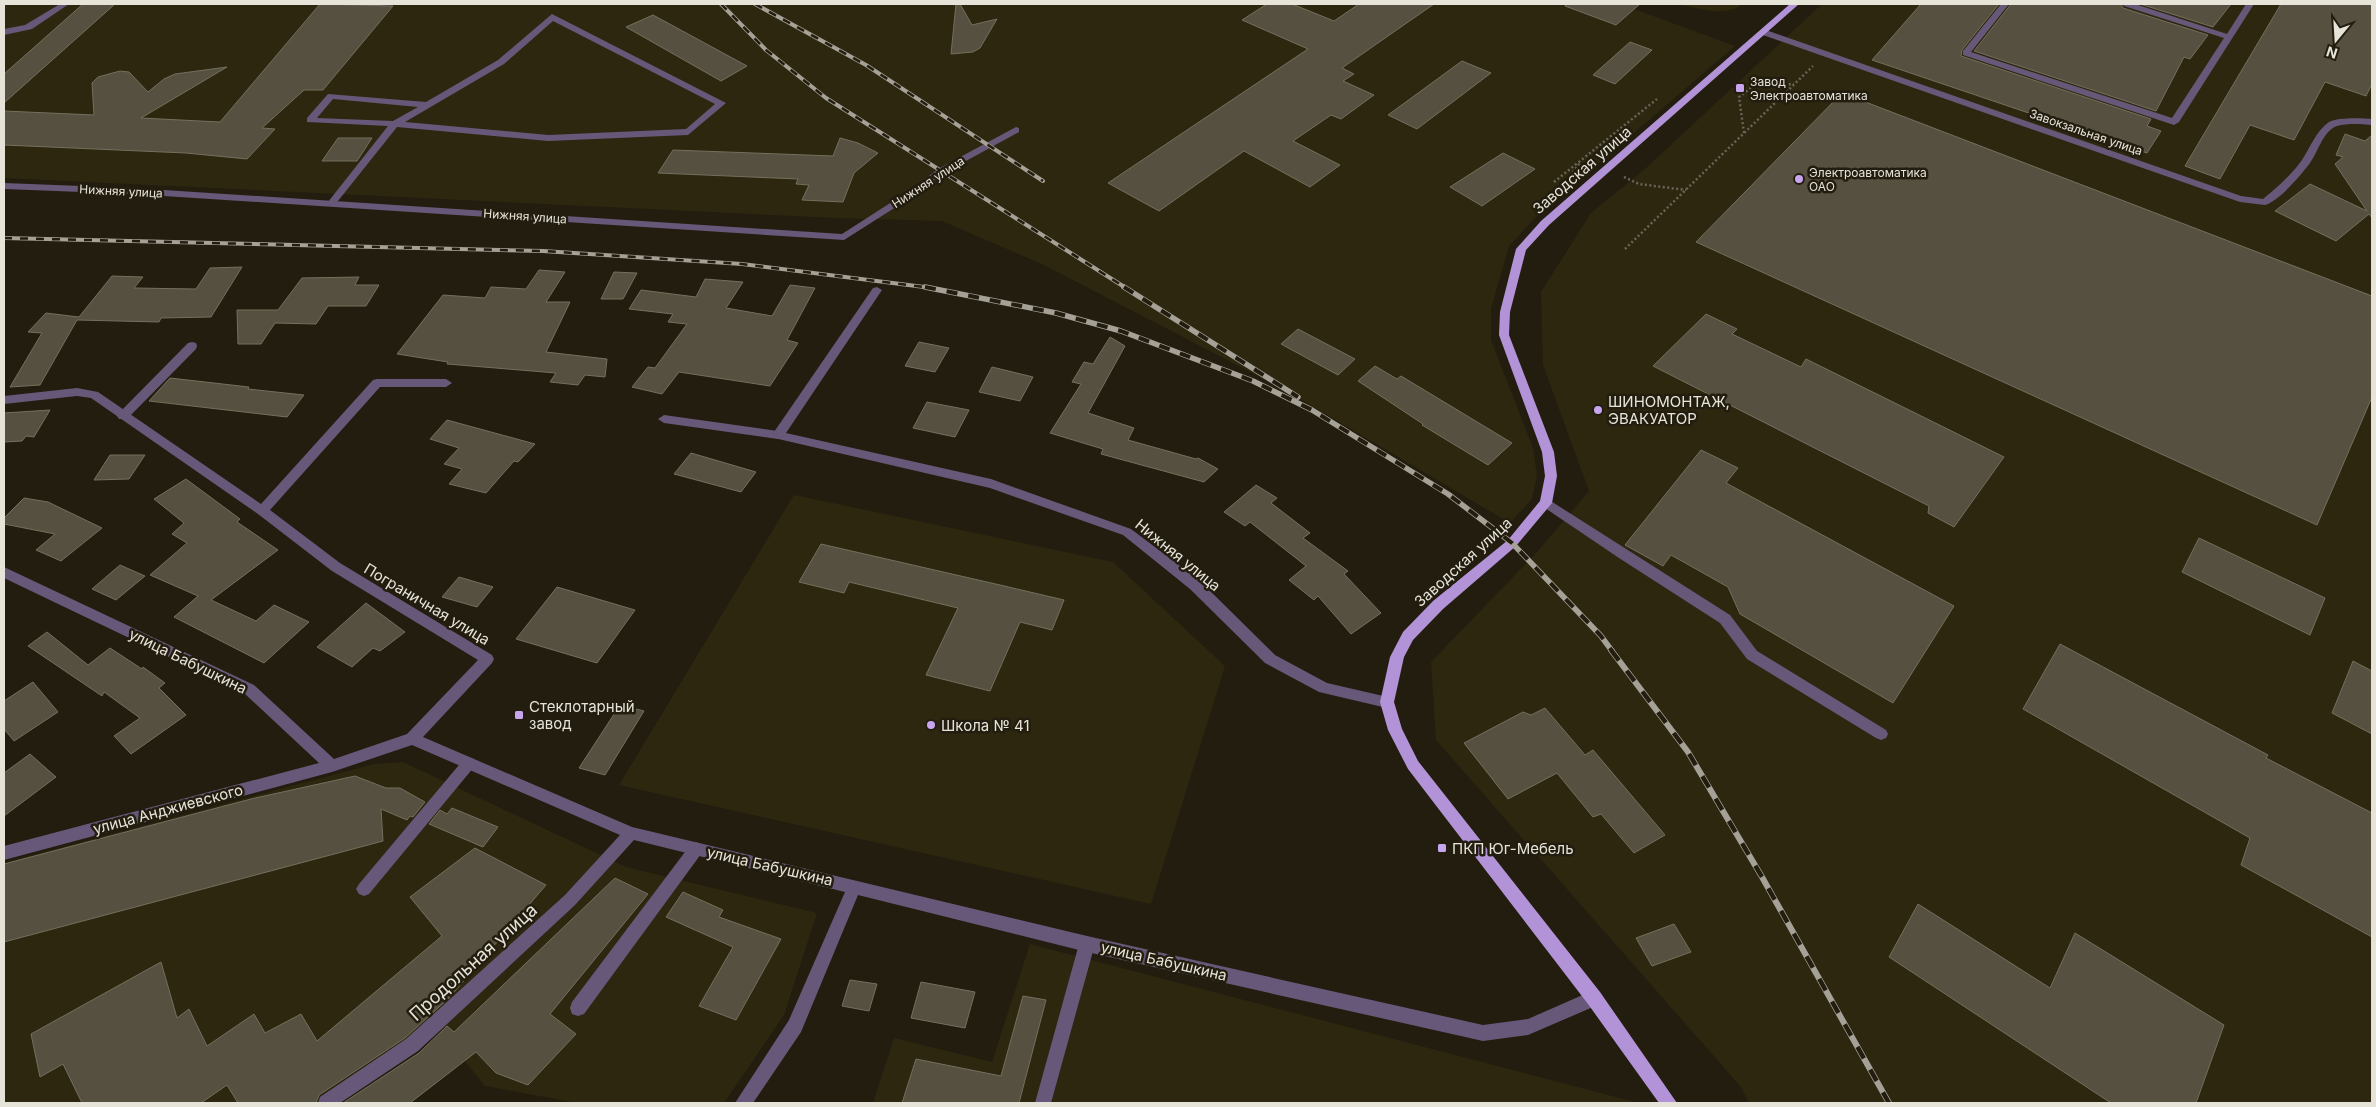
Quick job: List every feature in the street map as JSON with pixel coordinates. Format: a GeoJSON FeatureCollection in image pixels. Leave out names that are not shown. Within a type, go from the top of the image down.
{"type":"FeatureCollection","features":[{"type":"Feature","properties":{"kind":"main road","name":"Заводская улица"},"geometry":{"type":"LineString","coordinates":[[1669,1103],[1594,998],[1501,881],[1413,765],[1395,730],[1387,702],[1397,657],[1408,636],[1438,605],[1512,543],[1546,503],[1551,476],[1548,452],[1504,335],[1505,312],[1521,249],[1545,223],[1795,4]]}},
{"type":"Feature","properties":{"kind":"street"},"geometry":{"type":"LineString","coordinates":[[4,32],[11,32],[41,21],[65,4]]}},
{"type":"Feature","properties":{"kind":"street"},"geometry":{"type":"LineString","coordinates":[[2005,4],[1966,53],[2174,122],[2250,4]]}},
{"type":"Feature","properties":{"kind":"street"},"geometry":{"type":"LineString","coordinates":[[2127,4],[2228,38]]}},
{"type":"Feature","properties":{"kind":"street"},"geometry":{"type":"LineString","coordinates":[[331,204],[395,124],[428,105],[501,62],[552,17],[721,103],[688,132],[548,138],[395,124],[310,120],[332,96],[428,105]]}},
{"type":"Feature","properties":{"kind":"street","name":"Завокзальная улица"},"geometry":{"type":"LineString","coordinates":[[1764,32],[2240,199],[2265,202],[2278,192],[2306,161],[2316,142],[2333,124],[2358,120],[2372,122]]}},
{"type":"Feature","properties":{"kind":"street","name":"Нижняя улица"},"geometry":{"type":"LineString","coordinates":[[4,186],[133,191],[844,237],[915,191],[941,171],[1016,130]]}},
{"type":"Feature","properties":{"kind":"street"},"geometry":{"type":"LineString","coordinates":[[778,435],[877,290]]}},
{"type":"Feature","properties":{"kind":"street"},"geometry":{"type":"LineString","coordinates":[[123,416],[192,346]]}},
{"type":"Feature","properties":{"kind":"street"},"geometry":{"type":"LineString","coordinates":[[262,511],[377,383],[446,382]]}},
{"type":"Feature","properties":{"kind":"street","name":"Пограничная улица"},"geometry":{"type":"LineString","coordinates":[[4,400],[86,392],[94,395],[262,511],[336,567],[487,659],[412,739]]}},
{"type":"Feature","properties":{"kind":"street","name":"Нижняя улица"},"geometry":{"type":"LineString","coordinates":[[664,420],[778,435],[991,484],[1127,532],[1195,585],[1270,659],[1324,688],[1387,702]]}},
{"type":"Feature","properties":{"kind":"street"},"geometry":{"type":"LineString","coordinates":[[1546,503],[1623,555],[1725,619],[1752,655],[1881,734]]}},
{"type":"Feature","properties":{"kind":"street","name":"улица Бабушкина"},"geometry":{"type":"LineString","coordinates":[[4,572],[249,689],[332,766]]}},
{"type":"Feature","properties":{"kind":"street"},"geometry":{"type":"LineString","coordinates":[[332,766],[412,739]]}},
{"type":"Feature","properties":{"kind":"street","name":"улица Бабушкина"},"geometry":{"type":"LineString","coordinates":[[412,739],[631,833],[855,886],[1086,944],[1483,1033],[1528,1027],[1594,998]]}},
{"type":"Feature","properties":{"kind":"street"},"geometry":{"type":"LineString","coordinates":[[364,889],[470,763]]}},
{"type":"Feature","properties":{"kind":"street","name":"улица Анджиевского"},"geometry":{"type":"LineString","coordinates":[[4,853],[332,766]]}},
{"type":"Feature","properties":{"kind":"street","name":"Продольная улица"},"geometry":{"type":"LineString","coordinates":[[326,1103],[412,1045],[570,900],[631,833]]}},
{"type":"Feature","properties":{"kind":"street"},"geometry":{"type":"LineString","coordinates":[[578,1008],[696,849]]}},
{"type":"Feature","properties":{"kind":"street"},"geometry":{"type":"LineString","coordinates":[[743,1103],[794,1026],[855,886]]}},
{"type":"Feature","properties":{"kind":"street"},"geometry":{"type":"LineString","coordinates":[[1043,1103],[1086,944]]}},
{"type":"Feature","properties":{"kind":"path"},"geometry":{"type":"LineString","coordinates":[[1626,249],[1824,54]]}},
{"type":"Feature","properties":{"kind":"path"},"geometry":{"type":"LineString","coordinates":[[1744,133],[1739,97],[1753,86],[1794,84]]}},
{"type":"Feature","properties":{"kind":"shaded area"},"geometry":{"type":"Polygon","coordinates":[[[4,4],[1559,4],[1615,25],[1634,9],[1735,46],[1535,218],[1509,246],[1491,309],[1491,340],[1533,448],[1537,475],[1532,499],[1510,523],[1283,389],[1042,264],[942,221],[836,218],[4,178],[4,4]]]}},
{"type":"Feature","properties":{"kind":"shaded area"},"geometry":{"type":"Polygon","coordinates":[[[1679,4],[1742,4],[1728,10],[1711,11],[1679,4]]]}},
{"type":"Feature","properties":{"kind":"shaded area"},"geometry":{"type":"Polygon","coordinates":[[[1822,4],[2372,4],[2372,1103],[1749,1103],[1741,1087],[1436,740],[1431,662],[1537,552],[1589,491],[1543,365],[1541,292],[1591,213],[1646,168],[1822,4]]]}},
{"type":"Feature","properties":{"kind":"shaded area","name":"Школа № 41"},"geometry":{"type":"Polygon","coordinates":[[[794,495],[1113,562],[1225,666],[1151,904],[619,785],[794,495]]]}},
{"type":"Feature","properties":{"kind":"shaded area"},"geometry":{"type":"Polygon","coordinates":[[[403,762],[626,867],[817,913],[784,1015],[724,1103],[578,1103],[485,1086],[431,1019],[408,1041],[314,1103],[4,1103],[4,863],[374,764],[403,762]]]}},
{"type":"Feature","properties":{"kind":"shaded area"},"geometry":{"type":"Polygon","coordinates":[[[1030,944],[1636,1103],[873,1103],[894,1038],[992,1062],[1030,944]]]}},
{"type":"Feature","properties":{"kind":"building"},"geometry":{"type":"Polygon","coordinates":[[[83,4],[115,4],[4,103],[4,74],[83,4]]]}},
{"type":"Feature","properties":{"kind":"building"},"geometry":{"type":"Polygon","coordinates":[[[320,4],[393,6],[323,90],[304,90],[262,128],[275,129],[247,159],[186,153],[4,145],[4,111],[94,115],[92,83],[98,77],[120,71],[129,72],[148,92],[164,79],[175,74],[227,67],[141,118],[220,122],[320,4]]]}},
{"type":"Feature","properties":{"kind":"building"},"geometry":{"type":"Polygon","coordinates":[[[956,4],[960,4],[972,25],[997,19],[980,48],[973,52],[951,54],[956,4]]]}},
{"type":"Feature","properties":{"kind":"building"},"geometry":{"type":"Polygon","coordinates":[[[1267,4],[1292,4],[1334,21],[1359,4],[1434,4],[1342,68],[1354,74],[1343,81],[1374,95],[1341,119],[1331,115],[1293,141],[1340,165],[1310,187],[1244,151],[1159,211],[1108,183],[1308,49],[1242,20],[1267,4]]]}},
{"type":"Feature","properties":{"kind":"building"},"geometry":{"type":"Polygon","coordinates":[[[1565,4],[1640,4],[1616,25],[1565,6],[1565,4]]]}},
{"type":"Feature","properties":{"kind":"building"},"geometry":{"type":"Polygon","coordinates":[[[1921,4],[1999,4],[1962,50],[1961,56],[2151,119],[2147,126],[2161,131],[2147,153],[1872,60],[1921,4]]]}},
{"type":"Feature","properties":{"kind":"building"},"geometry":{"type":"Polygon","coordinates":[[[2011,4],[2121,4],[2123,8],[2208,35],[2190,59],[2184,57],[2156,111],[1974,51],[2011,4]]]}},
{"type":"Feature","properties":{"kind":"building"},"geometry":{"type":"Polygon","coordinates":[[[2140,4],[2231,4],[2213,27],[2140,4]]]}},
{"type":"Feature","properties":{"kind":"building"},"geometry":{"type":"Polygon","coordinates":[[[2281,4],[2372,4],[2372,84],[2366,96],[2325,82],[2294,140],[2250,125],[2220,179],[2185,166],[2281,4]]]}},
{"type":"Feature","properties":{"kind":"building"},"geometry":{"type":"Polygon","coordinates":[[[653,15],[747,66],[721,81],[626,27],[653,15]]]}},
{"type":"Feature","properties":{"kind":"building"},"geometry":{"type":"Polygon","coordinates":[[[1630,42],[1652,50],[1615,84],[1593,75],[1630,42]]]}},
{"type":"Feature","properties":{"kind":"building"},"geometry":{"type":"Polygon","coordinates":[[[1462,61],[1491,73],[1417,129],[1388,115],[1462,61]]]}},
{"type":"Feature","properties":{"kind":"building"},"geometry":{"type":"Polygon","coordinates":[[[1842,93],[2372,296],[2372,397],[2317,525],[1696,242],[1842,93]]]}},
{"type":"Feature","properties":{"kind":"building"},"geometry":{"type":"Polygon","coordinates":[[[2345,134],[2365,141],[2372,135],[2372,218],[2369,214],[2336,241],[2275,211],[2310,184],[2367,211],[2335,164],[2343,157],[2336,155],[2345,134]]]}},
{"type":"Feature","properties":{"kind":"building"},"geometry":{"type":"Polygon","coordinates":[[[338,138],[372,138],[357,161],[322,161],[338,138]]]}},
{"type":"Feature","properties":{"kind":"building"},"geometry":{"type":"Polygon","coordinates":[[[840,138],[858,143],[878,153],[854,173],[843,202],[802,200],[809,185],[796,184],[798,179],[658,173],[673,150],[833,156],[840,138]]]}},
{"type":"Feature","properties":{"kind":"building"},"geometry":{"type":"Polygon","coordinates":[[[1503,153],[1535,169],[1482,206],[1450,187],[1503,153]]]}},
{"type":"Feature","properties":{"kind":"building"},"geometry":{"type":"Polygon","coordinates":[[[242,267],[211,317],[161,318],[159,322],[77,320],[40,385],[10,387],[42,333],[28,332],[46,313],[79,317],[112,276],[143,277],[134,288],[196,289],[210,268],[242,267]]]}},
{"type":"Feature","properties":{"kind":"building"},"geometry":{"type":"Polygon","coordinates":[[[539,270],[565,272],[546,302],[570,302],[546,352],[607,359],[605,377],[585,375],[578,385],[550,382],[556,373],[447,364],[448,362],[397,354],[443,295],[485,298],[491,287],[526,289],[539,270]]]}},
{"type":"Feature","properties":{"kind":"building"},"geometry":{"type":"Polygon","coordinates":[[[614,272],[637,273],[623,299],[601,299],[614,272]]]}},
{"type":"Feature","properties":{"kind":"building"},"geometry":{"type":"Polygon","coordinates":[[[359,277],[355,285],[379,285],[366,306],[328,306],[316,324],[275,323],[261,344],[238,344],[237,310],[278,310],[302,278],[359,277]]]}},
{"type":"Feature","properties":{"kind":"building"},"geometry":{"type":"Polygon","coordinates":[[[705,279],[743,282],[726,308],[772,316],[790,285],[815,288],[787,340],[798,343],[770,386],[679,372],[662,394],[632,387],[648,367],[655,368],[687,324],[668,322],[673,314],[629,309],[641,290],[696,297],[705,279]]]}},
{"type":"Feature","properties":{"kind":"building"},"geometry":{"type":"Polygon","coordinates":[[[1706,314],[1737,329],[1732,334],[1801,367],[1806,359],[2004,457],[1954,527],[1928,513],[1929,506],[1653,366],[1706,314]]]}},
{"type":"Feature","properties":{"kind":"building"},"geometry":{"type":"Polygon","coordinates":[[[1298,329],[1355,359],[1338,375],[1281,344],[1298,329]]]}},
{"type":"Feature","properties":{"kind":"building"},"geometry":{"type":"Polygon","coordinates":[[[1110,337],[1125,346],[1088,413],[1134,428],[1128,440],[1198,458],[1218,469],[1204,482],[1101,454],[1103,449],[1050,433],[1081,384],[1072,382],[1084,362],[1093,364],[1110,337]]]}},
{"type":"Feature","properties":{"kind":"building"},"geometry":{"type":"Polygon","coordinates":[[[919,342],[949,348],[935,372],[905,366],[919,342]]]}},
{"type":"Feature","properties":{"kind":"building"},"geometry":{"type":"Polygon","coordinates":[[[1375,366],[1397,379],[1401,376],[1512,443],[1488,465],[1422,425],[1358,381],[1375,366]]]}},
{"type":"Feature","properties":{"kind":"building"},"geometry":{"type":"Polygon","coordinates":[[[992,367],[1033,377],[1020,401],[979,392],[992,367]]]}},
{"type":"Feature","properties":{"kind":"building"},"geometry":{"type":"Polygon","coordinates":[[[170,378],[304,395],[287,417],[149,401],[170,378]]]}},
{"type":"Feature","properties":{"kind":"building"},"geometry":{"type":"Polygon","coordinates":[[[927,402],[969,410],[955,437],[913,428],[927,402]]]}},
{"type":"Feature","properties":{"kind":"building"},"geometry":{"type":"Polygon","coordinates":[[[50,410],[34,437],[26,436],[22,441],[4,442],[4,413],[50,410]]]}},
{"type":"Feature","properties":{"kind":"building"},"geometry":{"type":"Polygon","coordinates":[[[447,420],[535,444],[518,462],[514,461],[486,493],[449,484],[462,469],[444,464],[459,448],[430,439],[447,420]]]}},
{"type":"Feature","properties":{"kind":"building"},"geometry":{"type":"Polygon","coordinates":[[[1701,450],[1738,468],[1726,483],[1954,606],[1893,703],[1740,614],[1728,587],[1671,555],[1663,566],[1625,545],[1701,450]]]}},
{"type":"Feature","properties":{"kind":"building"},"geometry":{"type":"Polygon","coordinates":[[[691,453],[756,472],[741,492],[674,474],[691,453]]]}},
{"type":"Feature","properties":{"kind":"building"},"geometry":{"type":"Polygon","coordinates":[[[110,455],[145,455],[129,479],[94,480],[110,455]]]}},
{"type":"Feature","properties":{"kind":"building"},"geometry":{"type":"Polygon","coordinates":[[[186,479],[240,519],[237,522],[278,550],[211,600],[256,621],[274,605],[309,622],[264,663],[174,617],[198,596],[150,575],[187,543],[172,534],[184,523],[154,499],[186,479]]]}},
{"type":"Feature","properties":{"kind":"building"},"geometry":{"type":"Polygon","coordinates":[[[1256,485],[1277,498],[1271,503],[1310,533],[1303,538],[1348,571],[1344,574],[1381,613],[1351,634],[1318,596],[1314,600],[1289,580],[1306,566],[1250,522],[1245,526],[1224,512],[1256,485]]]}},
{"type":"Feature","properties":{"kind":"building"},"geometry":{"type":"Polygon","coordinates":[[[24,498],[48,502],[102,528],[61,561],[36,550],[55,534],[4,524],[4,518],[24,498]]]}},
{"type":"Feature","properties":{"kind":"building"},"geometry":{"type":"Polygon","coordinates":[[[2199,538],[2325,598],[2310,635],[2182,572],[2199,538]]]}},
{"type":"Feature","properties":{"kind":"building"},"geometry":{"type":"Polygon","coordinates":[[[821,544],[1064,600],[1052,630],[1020,622],[990,691],[926,675],[958,608],[849,582],[844,593],[799,582],[821,544]]]}},
{"type":"Feature","properties":{"kind":"building"},"geometry":{"type":"Polygon","coordinates":[[[120,565],[145,576],[116,600],[92,589],[120,565]]]}},
{"type":"Feature","properties":{"kind":"building"},"geometry":{"type":"Polygon","coordinates":[[[459,577],[493,587],[477,607],[442,597],[459,577]]]}},
{"type":"Feature","properties":{"kind":"building"},"geometry":{"type":"Polygon","coordinates":[[[557,587],[635,610],[597,663],[516,639],[557,587]]]}},
{"type":"Feature","properties":{"kind":"building"},"geometry":{"type":"Polygon","coordinates":[[[366,603],[405,632],[380,651],[373,648],[352,667],[317,647],[366,603]]]}},
{"type":"Feature","properties":{"kind":"building"},"geometry":{"type":"Polygon","coordinates":[[[47,632],[88,665],[110,648],[142,669],[143,667],[165,683],[159,688],[186,715],[131,754],[114,736],[140,718],[104,692],[102,696],[28,646],[47,632]]]}},
{"type":"Feature","properties":{"kind":"building"},"geometry":{"type":"Polygon","coordinates":[[[2060,644],[2268,755],[2266,758],[2372,813],[2372,937],[2241,865],[2250,838],[2023,709],[2060,644]]]}},
{"type":"Feature","properties":{"kind":"building"},"geometry":{"type":"Polygon","coordinates":[[[2353,661],[2372,671],[2372,734],[2332,713],[2353,661]]]}},
{"type":"Feature","properties":{"kind":"building"},"geometry":{"type":"Polygon","coordinates":[[[33,682],[58,712],[14,741],[4,729],[4,701],[33,682]]]}},
{"type":"Feature","properties":{"kind":"building"},"geometry":{"type":"Polygon","coordinates":[[[620,705],[644,711],[605,775],[579,768],[620,705]]]}},
{"type":"Feature","properties":{"kind":"building"},"geometry":{"type":"Polygon","coordinates":[[[1545,708],[1585,755],[1593,750],[1665,835],[1634,853],[1601,814],[1593,817],[1557,773],[1508,799],[1464,743],[1523,712],[1531,715],[1545,708]]]}},
{"type":"Feature","properties":{"kind":"building"},"geometry":{"type":"Polygon","coordinates":[[[30,754],[56,777],[4,816],[4,773],[30,754]]]}},
{"type":"Feature","properties":{"kind":"building"},"geometry":{"type":"Polygon","coordinates":[[[355,776],[386,788],[400,788],[425,802],[413,817],[410,816],[407,820],[381,809],[383,841],[4,942],[4,864],[251,799],[355,776]]]}},
{"type":"Feature","properties":{"kind":"building"},"geometry":{"type":"Polygon","coordinates":[[[452,808],[498,827],[483,847],[429,824],[440,810],[447,814],[452,808]]]}},
{"type":"Feature","properties":{"kind":"building"},"geometry":{"type":"Polygon","coordinates":[[[475,848],[546,885],[450,997],[405,1038],[319,1095],[316,1103],[238,1103],[227,1085],[201,1103],[82,1103],[63,1064],[40,1077],[31,1034],[161,962],[177,1018],[189,1009],[207,1046],[254,1014],[265,1033],[301,1014],[317,1041],[442,936],[410,897],[475,848]]]}},
{"type":"Feature","properties":{"kind":"building"},"geometry":{"type":"Polygon","coordinates":[[[615,878],[648,894],[550,1014],[576,1034],[528,1085],[496,1073],[476,1052],[410,1103],[343,1103],[419,1053],[447,1026],[454,1032],[615,878]]]}},
{"type":"Feature","properties":{"kind":"building"},"geometry":{"type":"Polygon","coordinates":[[[683,892],[723,910],[719,917],[781,939],[736,1020],[699,1006],[733,947],[666,917],[683,892]]]}},
{"type":"Feature","properties":{"kind":"building"},"geometry":{"type":"Polygon","coordinates":[[[1918,904],[2050,988],[2075,933],[2224,1025],[2196,1103],[2111,1103],[1889,957],[1918,904]]]}},
{"type":"Feature","properties":{"kind":"building"},"geometry":{"type":"Polygon","coordinates":[[[1674,924],[1691,952],[1652,966],[1636,938],[1674,924]]]}},
{"type":"Feature","properties":{"kind":"building"},"geometry":{"type":"Polygon","coordinates":[[[850,980],[877,984],[869,1011],[842,1006],[850,980]]]}},
{"type":"Feature","properties":{"kind":"building"},"geometry":{"type":"Polygon","coordinates":[[[921,982],[975,992],[965,1028],[911,1018],[921,982]]]}},
{"type":"Feature","properties":{"kind":"building"},"geometry":{"type":"Polygon","coordinates":[[[1023,996],[1046,1000],[1019,1103],[902,1103],[916,1059],[1001,1076],[1023,996]]]}},
{"type":"Feature","properties":{"kind":"railway"},"geometry":{"type":"LineString","coordinates":[[721,4],[766,50],[826,98],[1126,288]]}},
{"type":"Feature","properties":{"kind":"railway"},"geometry":{"type":"LineString","coordinates":[[755,4],[866,65],[1043,181]]}},
{"type":"Feature","properties":{"kind":"railway"},"geometry":{"type":"LineString","coordinates":[[4,238],[543,251],[742,264],[927,287]]}},
{"type":"Feature","properties":{"kind":"railway"},"geometry":{"type":"LineString","coordinates":[[927,287],[932,288]]}},
{"type":"Feature","properties":{"kind":"railway"},"geometry":{"type":"LineString","coordinates":[[927,287],[1056,313],[1121,331],[1253,381],[1312,410],[1448,494],[1512,543],[1601,636],[1612,651]]}},
{"type":"Feature","properties":{"kind":"railway"},"geometry":{"type":"LineString","coordinates":[[1124,287],[1298,397]]}},
{"type":"Feature","properties":{"kind":"railway"},"geometry":{"type":"LineString","coordinates":[[1611,650],[1688,752],[1762,877],[1889,1103]]}},
{"type":"Feature","properties":{"kind":"place","name":"Завод Электроавтоматика"},"geometry":{"type":"Point","coordinates":[1740,88]}},
{"type":"Feature","properties":{"kind":"place","name":"Электроавтоматика ОАО"},"geometry":{"type":"Point","coordinates":[1799,179]}},
{"type":"Feature","properties":{"kind":"place","name":"ШИНОМОНТАЖ, ЭВАКУАТОР"},"geometry":{"type":"Point","coordinates":[1598,410]}},
{"type":"Feature","properties":{"kind":"place","name":"Стеклотарный завод"},"geometry":{"type":"Point","coordinates":[519,715]}},
{"type":"Feature","properties":{"kind":"place","name":"Школа № 41"},"geometry":{"type":"Point","coordinates":[931,725]}},
{"type":"Feature","properties":{"kind":"place","name":"ПКП Юг-Мебель"},"geometry":{"type":"Point","coordinates":[1442,848]}}]}
